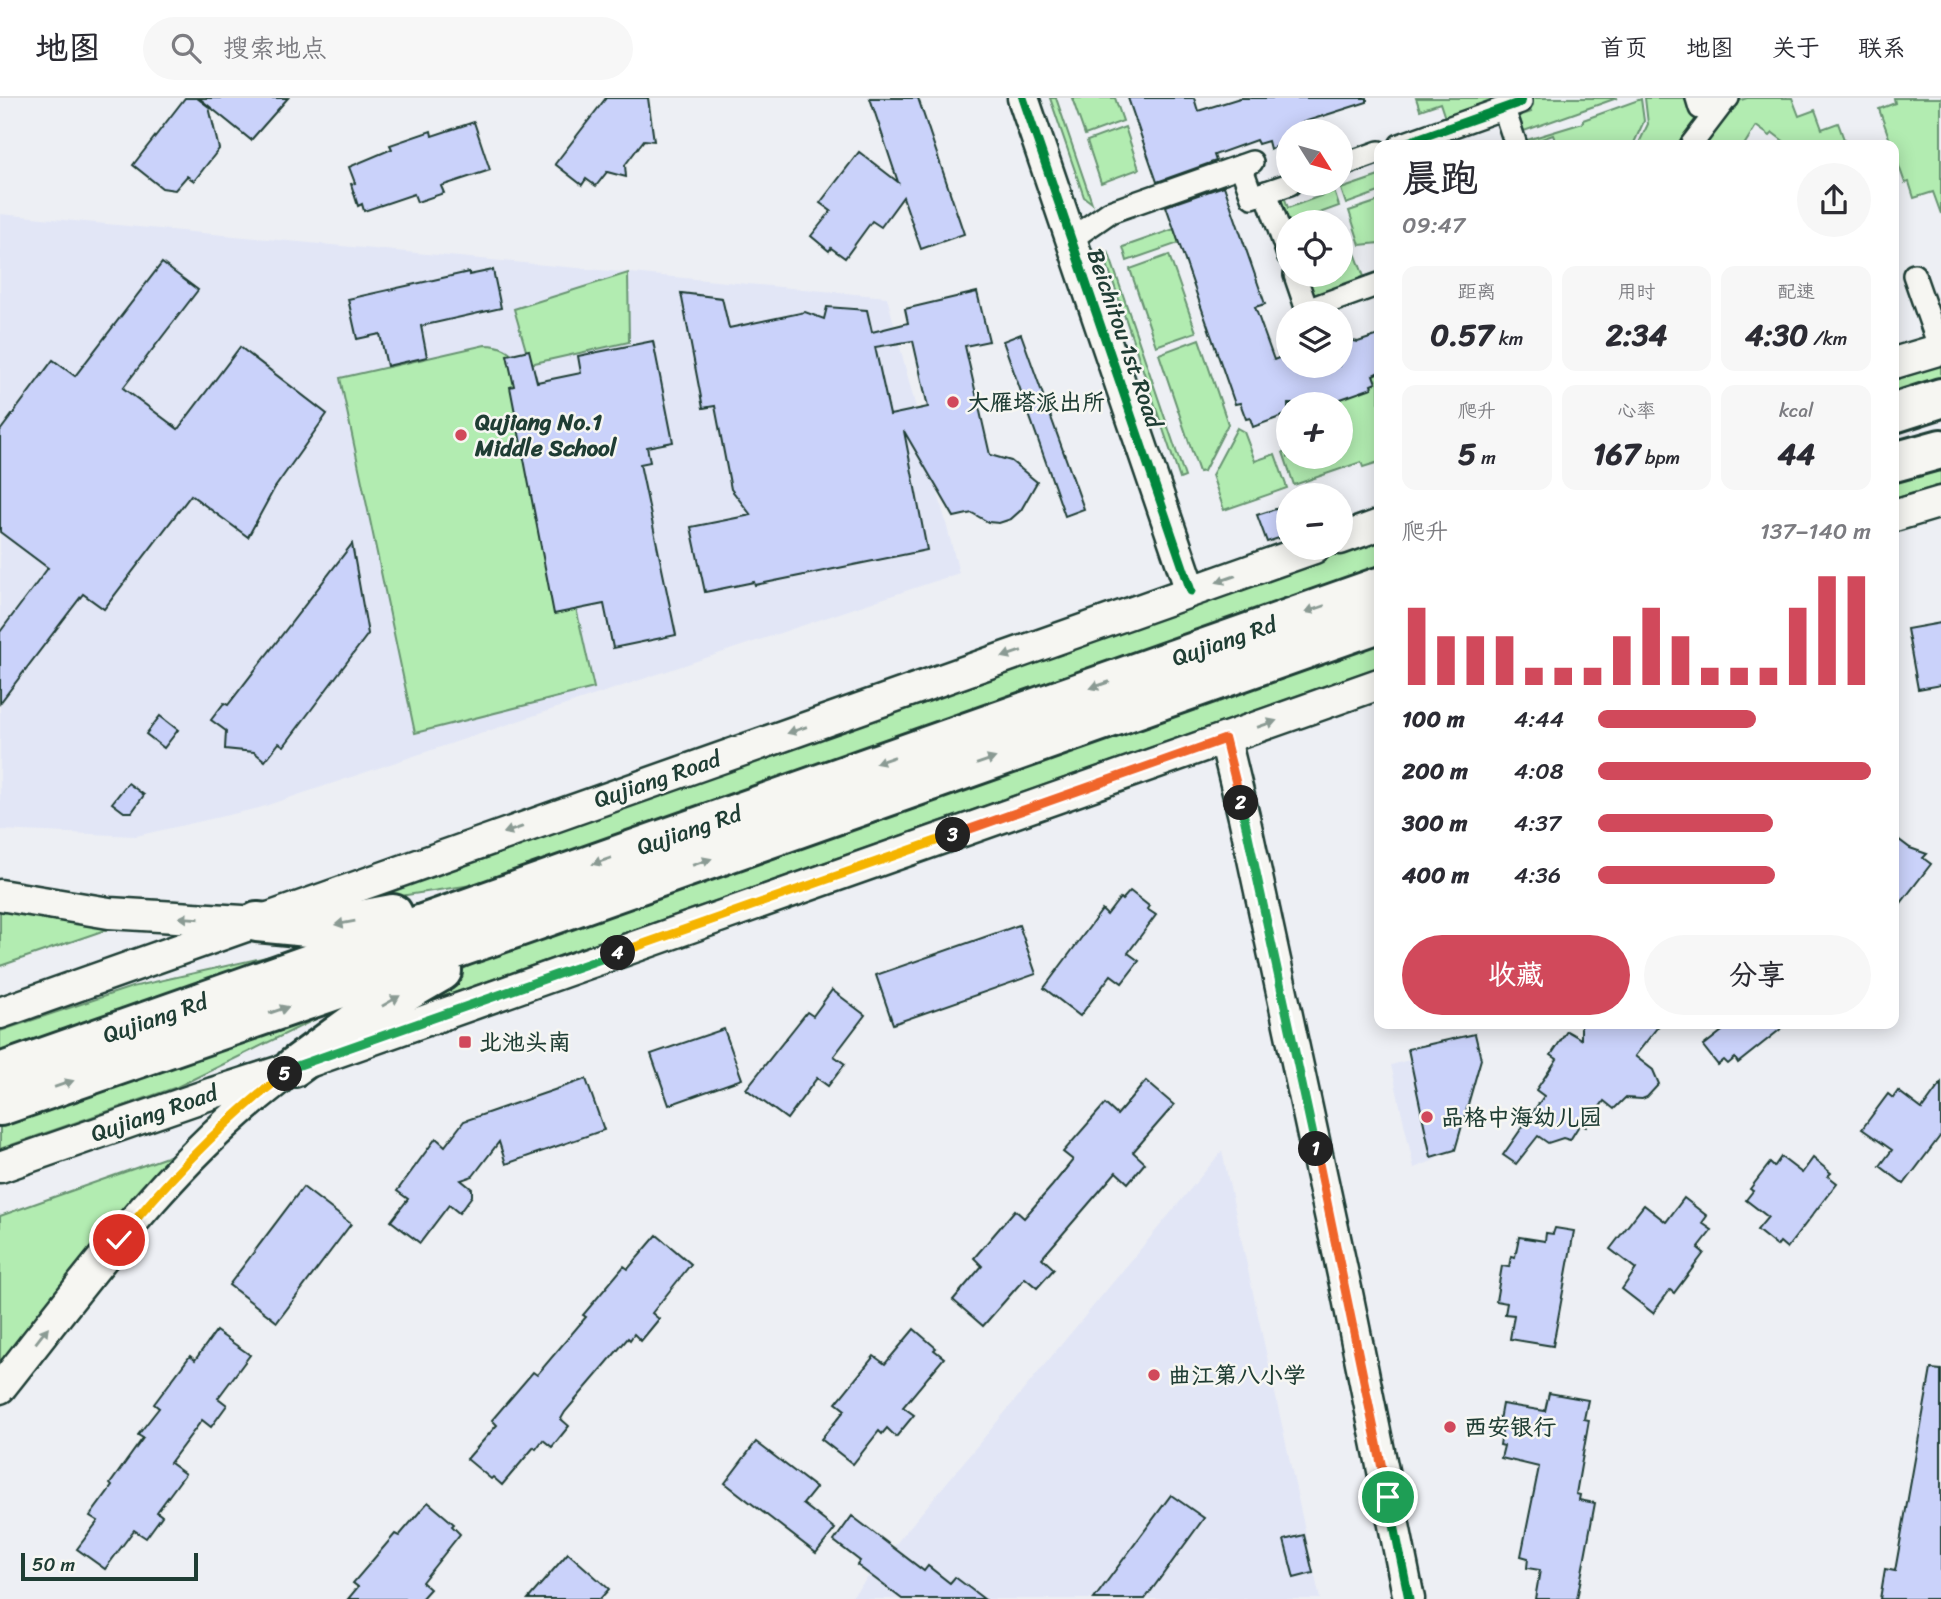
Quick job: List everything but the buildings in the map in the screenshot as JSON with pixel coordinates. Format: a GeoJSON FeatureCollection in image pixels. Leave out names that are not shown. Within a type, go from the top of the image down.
{"type":"FeatureCollection","features":[{"type":"Feature","properties":{"kind":"highway"},"geometry":{"type":"LineString","coordinates":[[1899,411],[1941,398]]}},
{"type":"Feature","properties":{"kind":"highway"},"geometry":{"type":"LineString","coordinates":[[1899,461],[1941,449]]}},
{"type":"Feature","properties":{"kind":"highway","name":"Qujiang Rd"},"geometry":{"type":"LineString","coordinates":[[0,1106],[1374,589]]}},
{"type":"Feature","properties":{"kind":"highway","name":"Qujiang Rd"},"geometry":{"type":"LineString","coordinates":[[0,1073],[515,910],[1374,625]]}},
{"type":"Feature","properties":{"kind":"highway"},"geometry":{"type":"LineString","coordinates":[[257,922],[318,928],[515,910]]}},
{"type":"Feature","properties":{"kind":"highway"},"geometry":{"type":"LineString","coordinates":[[294,1067],[515,910]]}},
{"type":"Feature","properties":{"kind":"main road","name":"Beichitou 1st Road"},"geometry":{"type":"LineString","coordinates":[[1023,98],[1191,591]]}},
{"type":"Feature","properties":{"kind":"main road"},"geometry":{"type":"LineString","coordinates":[[1899,361],[1940,349]]}},
{"type":"Feature","properties":{"kind":"main road"},"geometry":{"type":"LineString","coordinates":[[1899,515],[1941,502]]}},
{"type":"Feature","properties":{"kind":"main road"},"geometry":{"type":"LineString","coordinates":[[1353,534],[1374,527]]}},
{"type":"Feature","properties":{"kind":"main road","name":"Qujiang Road"},"geometry":{"type":"LineString","coordinates":[[0,1013],[1280,560]]}},
{"type":"Feature","properties":{"kind":"main road","name":"Qujiang Road"},"geometry":{"type":"LineString","coordinates":[[0,1167],[294,1067],[1374,686]]}},
{"type":"Feature","properties":{"kind":"main road"},"geometry":{"type":"LineString","coordinates":[[1225,739],[1345,1279],[1409,1599]]}},
{"type":"Feature","properties":{"kind":"main road"},"geometry":{"type":"LineString","coordinates":[[0,895],[109,912],[257,922]]}},
{"type":"Feature","properties":{"kind":"main road"},"geometry":{"type":"LineString","coordinates":[[0,1388],[171,1178],[261,1093],[294,1067]]}},
{"type":"Feature","properties":{"kind":"street"},"geometry":{"type":"LineString","coordinates":[[1697,98],[1700,108],[1727,98]]}},
{"type":"Feature","properties":{"kind":"street"},"geometry":{"type":"LineString","coordinates":[[1695,140],[1727,98]]}},
{"type":"Feature","properties":{"kind":"street"},"geometry":{"type":"LineString","coordinates":[[1413,140],[1512,103],[1516,140]]}},
{"type":"Feature","properties":{"kind":"street"},"geometry":{"type":"LineString","coordinates":[[1353,161],[1374,154]]}},
{"type":"Feature","properties":{"kind":"street"},"geometry":{"type":"LineString","coordinates":[[1071,239],[1110,212],[1247,164],[1252,197],[1276,189]]}},
{"type":"Feature","properties":{"kind":"street"},"geometry":{"type":"LineString","coordinates":[[1266,192],[1276,221]]}},
{"type":"Feature","properties":{"kind":"street"},"geometry":{"type":"LineString","coordinates":[[1914,275],[1940,349]]}},
{"type":"Feature","properties":{"kind":"street"},"geometry":{"type":"LineString","coordinates":[[1299,287],[1307,310],[1374,286]]}},
{"type":"Feature","properties":{"kind":"shaded area","name":"Qujiang No.1 Middle School"},"geometry":{"type":"Polygon","coordinates":[[[0,214],[887,297],[959,573],[259,808],[136,836],[0,830],[0,214]]]}},
{"type":"Feature","properties":{"kind":"shaded area","name":"品格中海幼儿园"},"geometry":{"type":"Polygon","coordinates":[[[1460,1046],[1467,1074],[1435,1160],[1414,1168],[1391,1065],[1460,1046]]]}},
{"type":"Feature","properties":{"kind":"shaded area","name":"曲江第八小学"},"geometry":{"type":"Polygon","coordinates":[[[1222,1151],[1320,1599],[850,1599],[1222,1151]]]}},
{"type":"Feature","properties":{"kind":"green space"},"geometry":{"type":"Polygon","coordinates":[[[1050,98],[1056,98],[1092,203],[1084,197],[1050,98]]]}},
{"type":"Feature","properties":{"kind":"green space"},"geometry":{"type":"Polygon","coordinates":[[[1072,98],[1115,98],[1123,121],[1085,135],[1072,98]]]}},
{"type":"Feature","properties":{"kind":"green space"},"geometry":{"type":"Polygon","coordinates":[[[1416,98],[1511,98],[1446,121],[1440,103],[1420,110],[1416,98]]]}},
{"type":"Feature","properties":{"kind":"green space"},"geometry":{"type":"Polygon","coordinates":[[[1526,98],[1617,98],[1524,131],[1519,116],[1531,112],[1526,98]]]}},
{"type":"Feature","properties":{"kind":"green space"},"geometry":{"type":"Polygon","coordinates":[[[1645,98],[1691,98],[1710,111],[1688,140],[1640,140],[1648,124],[1645,98]]]}},
{"type":"Feature","properties":{"kind":"green space"},"geometry":{"type":"Polygon","coordinates":[[[1747,98],[1792,98],[1799,116],[1815,110],[1822,129],[1838,123],[1844,140],[1782,140],[1773,133],[1770,136],[1756,126],[1747,140],[1702,140],[1729,104],[1747,98]]]}},
{"type":"Feature","properties":{"kind":"green space"},"geometry":{"type":"Polygon","coordinates":[[[1894,98],[1941,98],[1941,214],[1933,192],[1914,198],[1909,182],[1905,183],[1899,166],[1899,140],[1890,140],[1879,109],[1895,103],[1894,98]]]}},
{"type":"Feature","properties":{"kind":"green space"},"geometry":{"type":"Polygon","coordinates":[[[1641,99],[1644,121],[1635,140],[1555,140],[1553,135],[1539,140],[1527,140],[1583,123],[1583,120],[1641,99]]]}},
{"type":"Feature","properties":{"kind":"green space"},"geometry":{"type":"Polygon","coordinates":[[[1125,127],[1139,169],[1101,183],[1087,141],[1125,127]]]}},
{"type":"Feature","properties":{"kind":"green space"},"geometry":{"type":"Polygon","coordinates":[[[1374,178],[1374,194],[1346,204],[1343,196],[1353,196],[1353,185],[1374,178]]]}},
{"type":"Feature","properties":{"kind":"green space"},"geometry":{"type":"Polygon","coordinates":[[[1284,196],[1288,208],[1320,196],[1336,196],[1339,206],[1328,210],[1280,210],[1274,200],[1284,196]]]}},
{"type":"Feature","properties":{"kind":"green space"},"geometry":{"type":"Polygon","coordinates":[[[1374,203],[1374,244],[1360,245],[1352,210],[1374,203]]]}},
{"type":"Feature","properties":{"kind":"green space"},"geometry":{"type":"Polygon","coordinates":[[[1174,229],[1179,243],[1127,261],[1123,247],[1174,229]]]}},
{"type":"Feature","properties":{"kind":"green space"},"geometry":{"type":"Polygon","coordinates":[[[1355,253],[1366,282],[1353,287],[1355,253]]]}},
{"type":"Feature","properties":{"kind":"green space"},"geometry":{"type":"Polygon","coordinates":[[[1109,254],[1185,477],[1180,479],[1107,264],[1109,254]]]}},
{"type":"Feature","properties":{"kind":"green space"},"geometry":{"type":"Polygon","coordinates":[[[1169,255],[1196,332],[1156,346],[1130,269],[1169,255]]]}},
{"type":"Feature","properties":{"kind":"green space"},"geometry":{"type":"Polygon","coordinates":[[[628,273],[629,342],[530,364],[514,309],[628,273]]]}},
{"type":"Feature","properties":{"kind":"green space"},"geometry":{"type":"Polygon","coordinates":[[[1352,287],[1312,301],[1309,301],[1304,288],[1352,287]]]}},
{"type":"Feature","properties":{"kind":"green space"},"geometry":{"type":"Polygon","coordinates":[[[1199,339],[1228,424],[1204,471],[1199,472],[1159,354],[1199,339]]]}},
{"type":"Feature","properties":{"kind":"green space"},"geometry":{"type":"Polygon","coordinates":[[[485,345],[505,350],[521,363],[594,688],[415,733],[340,378],[485,345]]]}},
{"type":"Feature","properties":{"kind":"green space"},"geometry":{"type":"Polygon","coordinates":[[[1941,362],[1941,384],[1899,397],[1899,375],[1941,362]]]}},
{"type":"Feature","properties":{"kind":"green space"},"geometry":{"type":"Polygon","coordinates":[[[1374,384],[1374,464],[1363,467],[1361,462],[1353,465],[1351,392],[1374,384]]]}},
{"type":"Feature","properties":{"kind":"green space"},"geometry":{"type":"Polygon","coordinates":[[[1237,428],[1244,432],[1255,461],[1275,454],[1276,469],[1280,469],[1285,483],[1276,483],[1276,492],[1224,510],[1212,475],[1237,428]]]}},
{"type":"Feature","properties":{"kind":"green space"},"geometry":{"type":"Polygon","coordinates":[[[1941,466],[1941,485],[1899,498],[1899,478],[1941,466]]]}},
{"type":"Feature","properties":{"kind":"green space"},"geometry":{"type":"Polygon","coordinates":[[[1289,469],[1341,469],[1300,483],[1293,483],[1289,469]]]}},
{"type":"Feature","properties":{"kind":"green space"},"geometry":{"type":"Polygon","coordinates":[[[1374,541],[1374,575],[497,881],[394,897],[388,894],[389,889],[1320,560],[1353,560],[1353,548],[1374,541]]]}},
{"type":"Feature","properties":{"kind":"green space"},"geometry":{"type":"Polygon","coordinates":[[[1374,643],[1374,669],[434,1000],[427,998],[428,988],[487,956],[1374,643]]]}},
{"type":"Feature","properties":{"kind":"green space"},"geometry":{"type":"Polygon","coordinates":[[[0,904],[114,927],[0,966],[0,904]]]}},
{"type":"Feature","properties":{"kind":"green space"},"geometry":{"type":"Polygon","coordinates":[[[302,949],[0,1061],[0,1031],[132,987],[302,949]]]}},
{"type":"Feature","properties":{"kind":"green space"},"geometry":{"type":"Polygon","coordinates":[[[319,1009],[322,1016],[177,1087],[0,1149],[0,1120],[319,1009]]]}},
{"type":"Feature","properties":{"kind":"green space"},"geometry":{"type":"Polygon","coordinates":[[[184,1151],[0,1374],[0,1216],[184,1151]]]}},
{"type":"Feature","properties":{"kind":"cycle path"},"geometry":{"type":"LineString","coordinates":[[1023,98],[1191,591]]}},
{"type":"Feature","properties":{"kind":"cycle path"},"geometry":{"type":"LineString","coordinates":[[1414,140],[1521,102],[1520,98]]}},
{"type":"Feature","properties":{"kind":"cycle path"},"geometry":{"type":"LineString","coordinates":[[1225,739],[1347,1293],[1409,1599]]}},
{"type":"Feature","properties":{"kind":"place","name":"大雁塔派出所"},"geometry":{"type":"Point","coordinates":[953,402]}},
{"type":"Feature","properties":{"kind":"place","name":"Qujiang No.1 Middle School"},"geometry":{"type":"Point","coordinates":[461,435]}},
{"type":"Feature","properties":{"kind":"place","name":"北池头南"},"geometry":{"type":"Point","coordinates":[465,1042]}},
{"type":"Feature","properties":{"kind":"place","name":"品格中海幼儿园"},"geometry":{"type":"Point","coordinates":[1427,1117]}},
{"type":"Feature","properties":{"kind":"place","name":"曲江第八小学"},"geometry":{"type":"Point","coordinates":[1154,1375]}},
{"type":"Feature","properties":{"kind":"place","name":"西安银行"},"geometry":{"type":"Point","coordinates":[1450,1427]}},
{"type":"Feature","properties":{"kind":"route"},"geometry":{"type":"LineString","coordinates":[[119,1240],[171,1178],[261,1093],[294,1067],[1225,739],[1347,1293],[1388,1497]]}}]}
